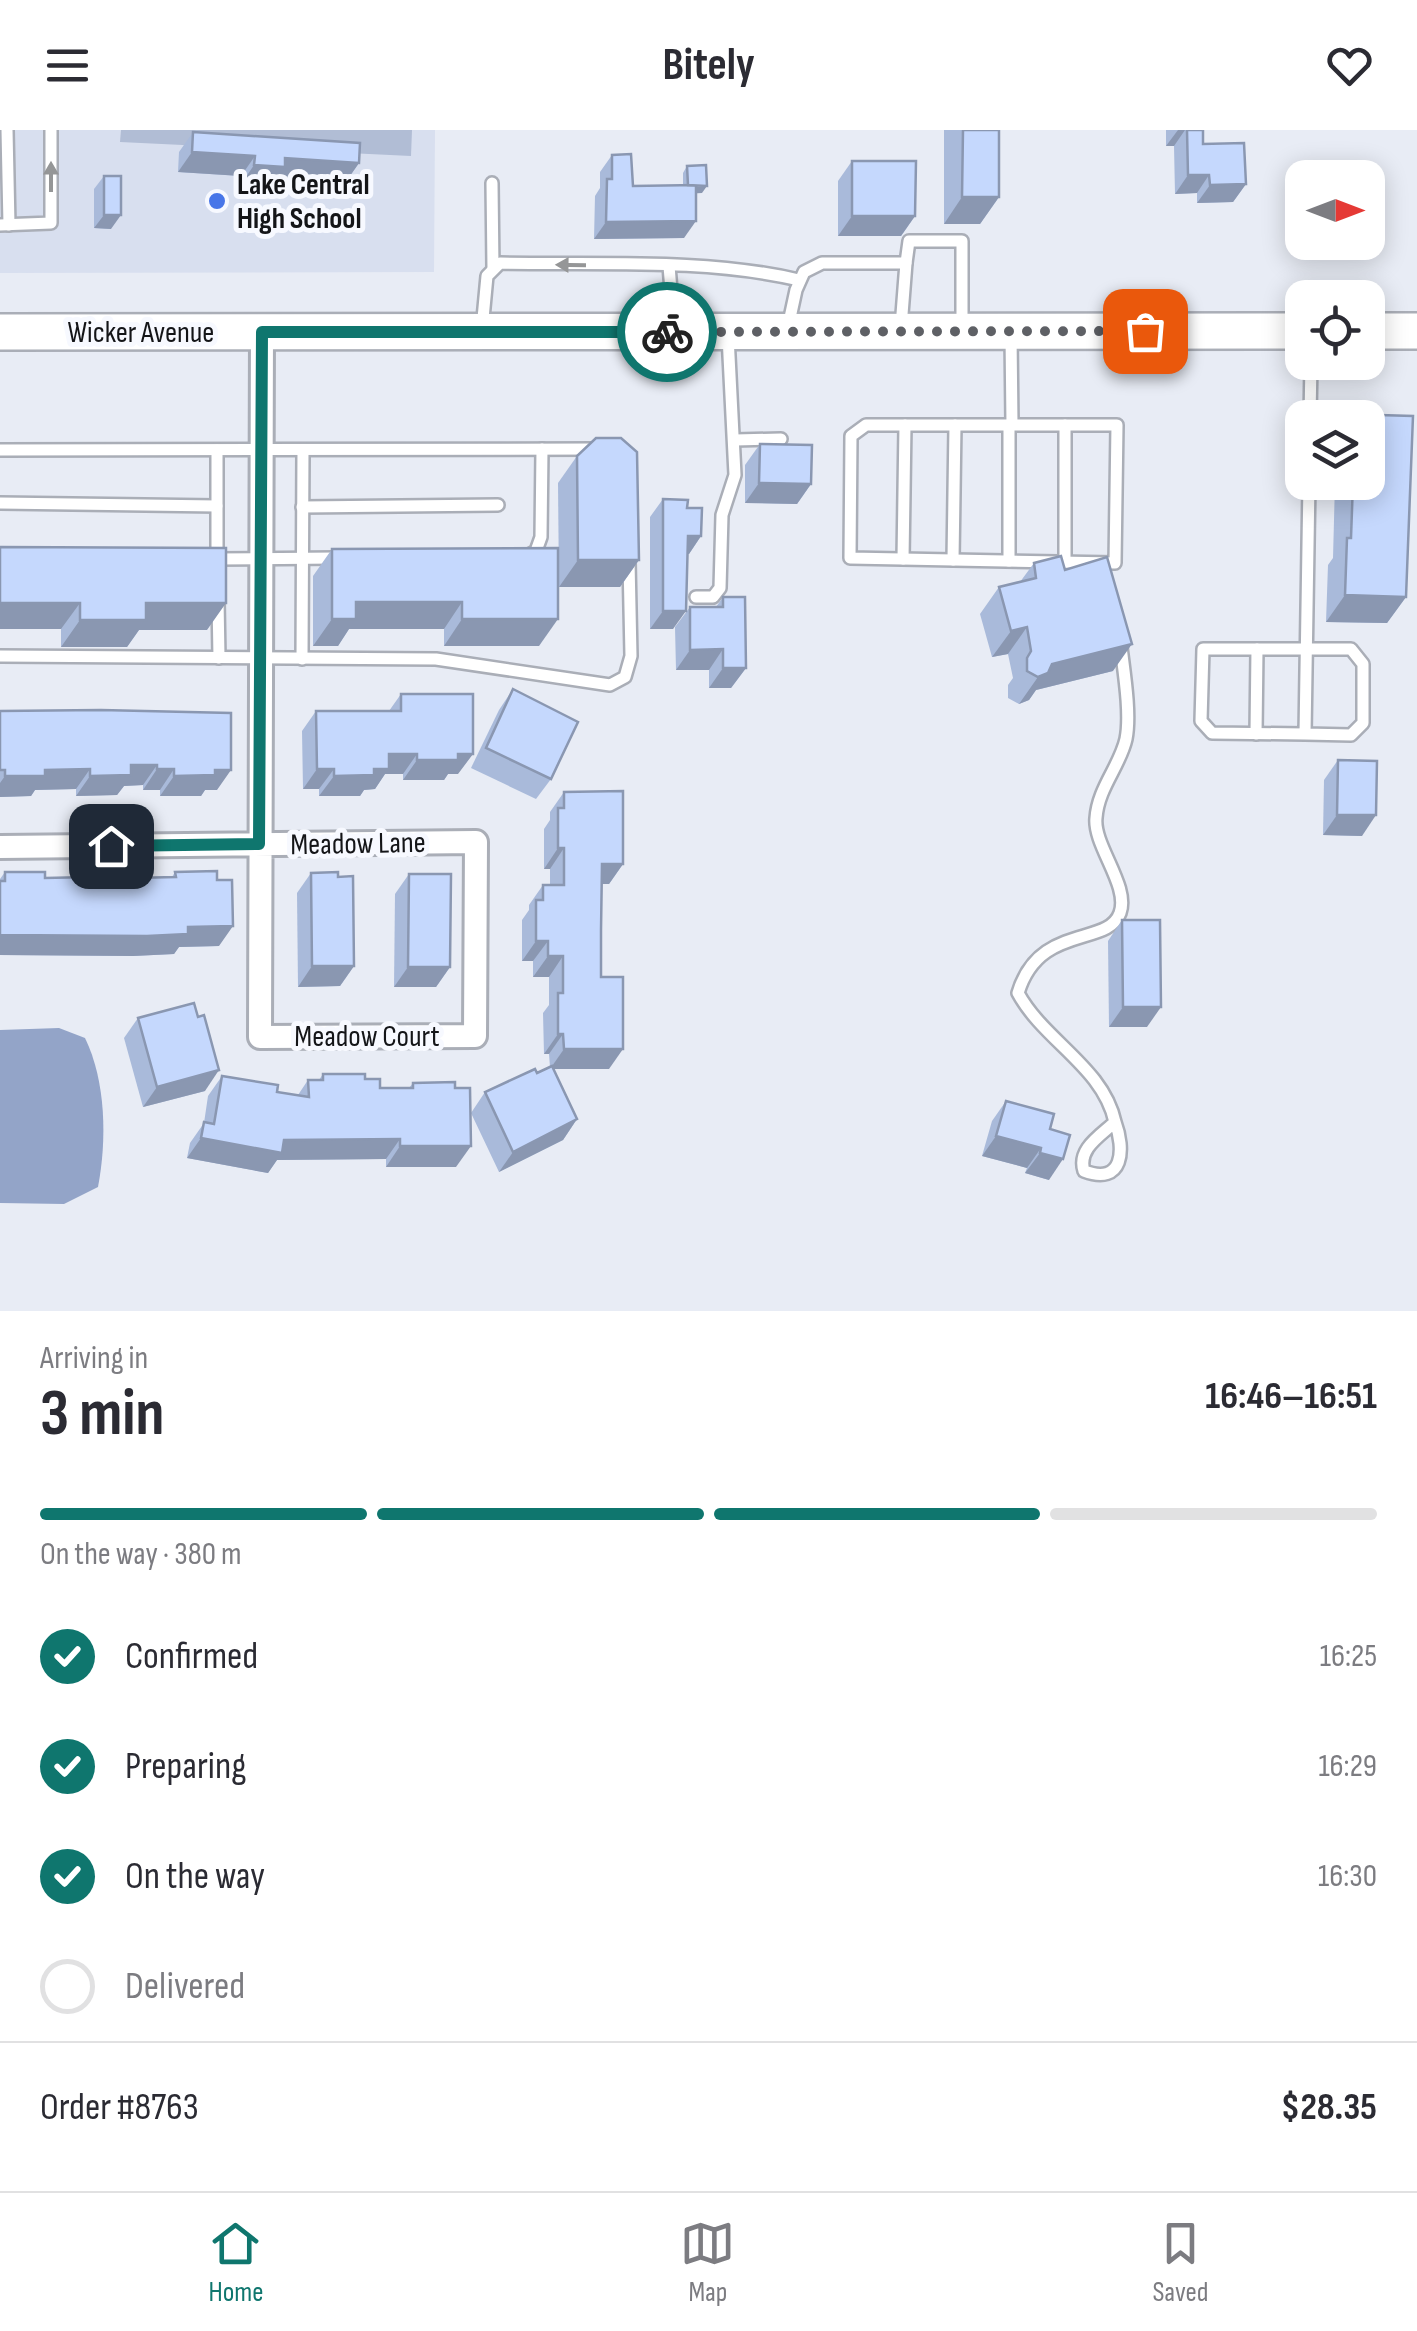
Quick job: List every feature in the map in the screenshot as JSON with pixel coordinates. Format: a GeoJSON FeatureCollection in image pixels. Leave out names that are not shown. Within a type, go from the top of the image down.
{"type":"FeatureCollection","features":[{"type":"Feature","properties":{"kind":"highway","name":"Wicker Avenue"},"geometry":{"type":"LineString","coordinates":[[0,332],[1285,331]]}},
{"type":"Feature","properties":{"kind":"highway"},"geometry":{"type":"LineString","coordinates":[[1385,331],[1417,331]]}},
{"type":"Feature","properties":{"kind":"street"},"geometry":{"type":"LineString","coordinates":[[259,844],[262,332]]}},
{"type":"Feature","properties":{"kind":"street","name":"Meadow Lane"},"geometry":{"type":"LineString","coordinates":[[0,847],[476,842],[475,1036]]}},
{"type":"Feature","properties":{"kind":"street","name":"Meadow Court"},"geometry":{"type":"LineString","coordinates":[[259,844],[260,1037],[475,1036]]}},
{"type":"Feature","properties":{"kind":"lane"},"geometry":{"type":"LineString","coordinates":[[7,130],[4,225],[51,223],[51,130]]}},
{"type":"Feature","properties":{"kind":"lane"},"geometry":{"type":"LineString","coordinates":[[492,184],[493,270]]}},
{"type":"Feature","properties":{"kind":"lane"},"geometry":{"type":"LineString","coordinates":[[901,331],[908,240],[962,240],[962,331]]}},
{"type":"Feature","properties":{"kind":"lane"},"geometry":{"type":"LineString","coordinates":[[787,332],[804,272],[822,262],[906,263]]}},
{"type":"Feature","properties":{"kind":"lane"},"geometry":{"type":"LineString","coordinates":[[482,332],[487,276],[500,263],[668,266],[774,274],[799,280]]}},
{"type":"Feature","properties":{"kind":"lane"},"geometry":{"type":"LineString","coordinates":[[668,266],[674,332]]}},
{"type":"Feature","properties":{"kind":"lane"},"geometry":{"type":"LineString","coordinates":[[1010,562],[1011,331]]}},
{"type":"Feature","properties":{"kind":"lane"},"geometry":{"type":"LineString","coordinates":[[696,597],[713,597],[720,588],[722,514],[736,475],[728,332]]}},
{"type":"Feature","properties":{"kind":"lane"},"geometry":{"type":"LineString","coordinates":[[953,560],[955,424]]}},
{"type":"Feature","properties":{"kind":"lane"},"geometry":{"type":"LineString","coordinates":[[1114,580],[1115,564],[1117,425],[866,425],[851,436],[850,558],[1115,564]]}},
{"type":"Feature","properties":{"kind":"lane"},"geometry":{"type":"LineString","coordinates":[[903,560],[906,425]]}},
{"type":"Feature","properties":{"kind":"lane"},"geometry":{"type":"LineString","coordinates":[[1065,425],[1065,562]]}},
{"type":"Feature","properties":{"kind":"lane"},"geometry":{"type":"LineString","coordinates":[[735,440],[781,438]]}},
{"type":"Feature","properties":{"kind":"lane"},"geometry":{"type":"LineString","coordinates":[[505,557],[524,557],[536,551],[542,537],[542,449]]}},
{"type":"Feature","properties":{"kind":"lane"},"geometry":{"type":"LineString","coordinates":[[0,450],[606,449]]}},
{"type":"Feature","properties":{"kind":"lane"},"geometry":{"type":"LineString","coordinates":[[217,450],[219,658]]}},
{"type":"Feature","properties":{"kind":"lane"},"geometry":{"type":"LineString","coordinates":[[302,658],[303,450]]}},
{"type":"Feature","properties":{"kind":"lane"},"geometry":{"type":"LineString","coordinates":[[1305,734],[1309,500]]}},
{"type":"Feature","properties":{"kind":"lane"},"geometry":{"type":"LineString","coordinates":[[0,504],[217,506]]}},
{"type":"Feature","properties":{"kind":"lane"},"geometry":{"type":"LineString","coordinates":[[302,506],[498,505]]}},
{"type":"Feature","properties":{"kind":"lane"},"geometry":{"type":"LineString","coordinates":[[0,656],[436,659],[610,685],[625,677],[631,656],[629,543]]}},
{"type":"Feature","properties":{"kind":"lane"},"geometry":{"type":"LineString","coordinates":[[198,559],[358,558]]}},
{"type":"Feature","properties":{"kind":"lane"},"geometry":{"type":"LineString","coordinates":[[1115,1122],[1084,1152],[1084,1171],[1104,1174],[1116,1166],[1123,1154],[1123,1143],[1103,1090],[1030,1015],[1018,993],[1024,973],[1043,951],[1108,928],[1120,914],[1121,898],[1095,821],[1104,784],[1126,739],[1119,636]]}},
{"type":"Feature","properties":{"kind":"lane"},"geometry":{"type":"LineString","coordinates":[[1203,650],[1256,650],[1351,650],[1363,664],[1363,723],[1351,735],[1212,734],[1201,721],[1203,650]]}},
{"type":"Feature","properties":{"kind":"lane"},"geometry":{"type":"LineString","coordinates":[[1256,650],[1256,734]]}},
{"type":"Feature","properties":{"kind":"shaded area","name":"Lake Central High School"},"geometry":{"type":"Polygon","coordinates":[[[0,130],[435,130],[434,272],[0,273],[0,130]]]}},
{"type":"Feature","properties":{"kind":"shaded area"},"geometry":{"type":"Polygon","coordinates":[[[121,130],[412,130],[411,156],[120,142],[121,130]]]}},
{"type":"Feature","properties":{"kind":"shaded area"},"geometry":{"type":"Polygon","coordinates":[[[59,1028],[85,1038],[97,1073],[103,1131],[98,1187],[64,1204],[0,1203],[0,1030],[59,1028]]]}},
{"type":"Feature","properties":{"kind":"building"},"geometry":{"type":"Polygon","coordinates":[[[963,130],[999,130],[999,197],[962,197],[963,130]]]}},
{"type":"Feature","properties":{"kind":"building"},"geometry":{"type":"Polygon","coordinates":[[[1187,130],[1203,130],[1203,144],[1244,143],[1246,184],[1210,185],[1209,175],[1188,175],[1187,130]]]}},
{"type":"Feature","properties":{"kind":"building"},"geometry":{"type":"Polygon","coordinates":[[[193,132],[360,143],[359,163],[285,158],[285,167],[254,165],[255,156],[192,152],[193,132]]]}},
{"type":"Feature","properties":{"kind":"building"},"geometry":{"type":"Polygon","coordinates":[[[631,154],[633,186],[696,185],[696,221],[606,222],[612,155],[631,154]]]}},
{"type":"Feature","properties":{"kind":"building"},"geometry":{"type":"Polygon","coordinates":[[[852,161],[916,161],[915,216],[852,216],[852,161]]]}},
{"type":"Feature","properties":{"kind":"building"},"geometry":{"type":"Polygon","coordinates":[[[706,165],[707,186],[688,185],[687,166],[706,165]]]}},
{"type":"Feature","properties":{"kind":"building"},"geometry":{"type":"Polygon","coordinates":[[[104,176],[121,176],[121,215],[104,215],[104,176]]]}},
{"type":"Feature","properties":{"kind":"building"},"geometry":{"type":"Polygon","coordinates":[[[1385,415],[1413,416],[1406,597],[1345,595],[1347,538],[1351,538],[1352,500],[1385,500],[1385,415]]]}},
{"type":"Feature","properties":{"kind":"building"},"geometry":{"type":"Polygon","coordinates":[[[596,438],[621,438],[637,452],[639,560],[578,560],[577,456],[596,438]]]}},
{"type":"Feature","properties":{"kind":"building"},"geometry":{"type":"Polygon","coordinates":[[[760,444],[812,445],[811,484],[759,483],[760,444]]]}},
{"type":"Feature","properties":{"kind":"building"},"geometry":{"type":"Polygon","coordinates":[[[663,499],[688,500],[687,508],[702,508],[701,536],[688,536],[686,611],[663,611],[663,499]]]}},
{"type":"Feature","properties":{"kind":"building"},"geometry":{"type":"Polygon","coordinates":[[[0,547],[226,548],[226,603],[146,603],[146,620],[80,620],[80,603],[0,603],[0,547]]]}},
{"type":"Feature","properties":{"kind":"building"},"geometry":{"type":"Polygon","coordinates":[[[558,548],[558,619],[462,619],[462,602],[356,602],[356,619],[332,619],[332,549],[558,548]]]}},
{"type":"Feature","properties":{"kind":"building"},"geometry":{"type":"Polygon","coordinates":[[[1061,556],[1065,570],[1107,557],[1132,644],[1052,664],[1048,673],[1038,677],[1027,671],[1031,651],[1027,627],[1011,631],[999,587],[1036,578],[1034,563],[1061,556]]]}},
{"type":"Feature","properties":{"kind":"building"},"geometry":{"type":"Polygon","coordinates":[[[723,597],[745,597],[746,668],[723,668],[723,649],[690,650],[690,607],[723,607],[723,597]]]}},
{"type":"Feature","properties":{"kind":"building"},"geometry":{"type":"Polygon","coordinates":[[[513,689],[578,722],[551,779],[486,748],[513,689]]]}},
{"type":"Feature","properties":{"kind":"building"},"geometry":{"type":"Polygon","coordinates":[[[401,694],[473,694],[473,754],[458,754],[458,760],[417,760],[417,754],[389,754],[389,769],[374,769],[374,775],[334,776],[334,769],[317,769],[316,711],[401,711],[401,694]]]}},
{"type":"Feature","properties":{"kind":"building"},"geometry":{"type":"Polygon","coordinates":[[[0,711],[231,713],[231,770],[215,770],[215,775],[174,776],[174,769],[131,765],[131,775],[90,776],[90,769],[45,770],[45,776],[5,776],[5,770],[0,770],[0,711]]]}},
{"type":"Feature","properties":{"kind":"building"},"geometry":{"type":"Polygon","coordinates":[[[1338,760],[1377,761],[1376,815],[1337,815],[1338,760]]]}},
{"type":"Feature","properties":{"kind":"building"},"geometry":{"type":"Polygon","coordinates":[[[623,791],[623,864],[602,864],[601,977],[623,977],[623,1049],[564,1049],[563,1034],[558,1034],[563,956],[548,956],[548,941],[536,941],[536,900],[543,900],[543,885],[564,885],[564,848],[558,848],[558,808],[564,808],[564,792],[623,791]]]}},
{"type":"Feature","properties":{"kind":"building"},"geometry":{"type":"Polygon","coordinates":[[[90,871],[131,871],[131,878],[217,871],[217,880],[232,880],[233,926],[188,927],[188,934],[147,936],[0,935],[0,881],[5,881],[5,872],[45,872],[45,878],[90,877],[90,871]]]}},
{"type":"Feature","properties":{"kind":"building"},"geometry":{"type":"Polygon","coordinates":[[[338,872],[338,877],[353,876],[354,966],[312,966],[311,873],[338,872]]]}},
{"type":"Feature","properties":{"kind":"building"},"geometry":{"type":"Polygon","coordinates":[[[409,874],[451,874],[450,967],[408,967],[409,874]]]}},
{"type":"Feature","properties":{"kind":"building"},"geometry":{"type":"Polygon","coordinates":[[[1122,920],[1160,920],[1161,1007],[1123,1007],[1122,920]]]}},
{"type":"Feature","properties":{"kind":"building"},"geometry":{"type":"Polygon","coordinates":[[[194,1003],[198,1017],[204,1015],[219,1070],[157,1087],[138,1018],[194,1003]]]}},
{"type":"Feature","properties":{"kind":"building"},"geometry":{"type":"Polygon","coordinates":[[[552,1066],[577,1119],[513,1152],[485,1092],[535,1069],[537,1073],[552,1066]]]}},
{"type":"Feature","properties":{"kind":"building"},"geometry":{"type":"Polygon","coordinates":[[[323,1074],[365,1074],[365,1079],[380,1079],[380,1088],[455,1082],[455,1088],[470,1088],[471,1146],[400,1146],[400,1139],[284,1140],[282,1153],[201,1138],[204,1122],[214,1124],[222,1076],[278,1085],[277,1092],[309,1097],[308,1080],[323,1080],[323,1074]]]}},
{"type":"Feature","properties":{"kind":"building"},"geometry":{"type":"Polygon","coordinates":[[[1006,1101],[1054,1114],[1050,1129],[1070,1135],[1063,1159],[1040,1153],[1041,1148],[996,1136],[1006,1101]]]}},
{"type":"Feature","properties":{"kind":"way so far"},"geometry":{"type":"LineString","coordinates":[[667,332],[1145,331]]}},
{"type":"Feature","properties":{"kind":"place","name":"Lake Central High School"},"geometry":{"type":"Point","coordinates":[217,201]}},
{"type":"Feature","properties":{"kind":"route"},"geometry":{"type":"LineString","coordinates":[[111,846],[259,844],[262,332],[667,332]]}}]}
